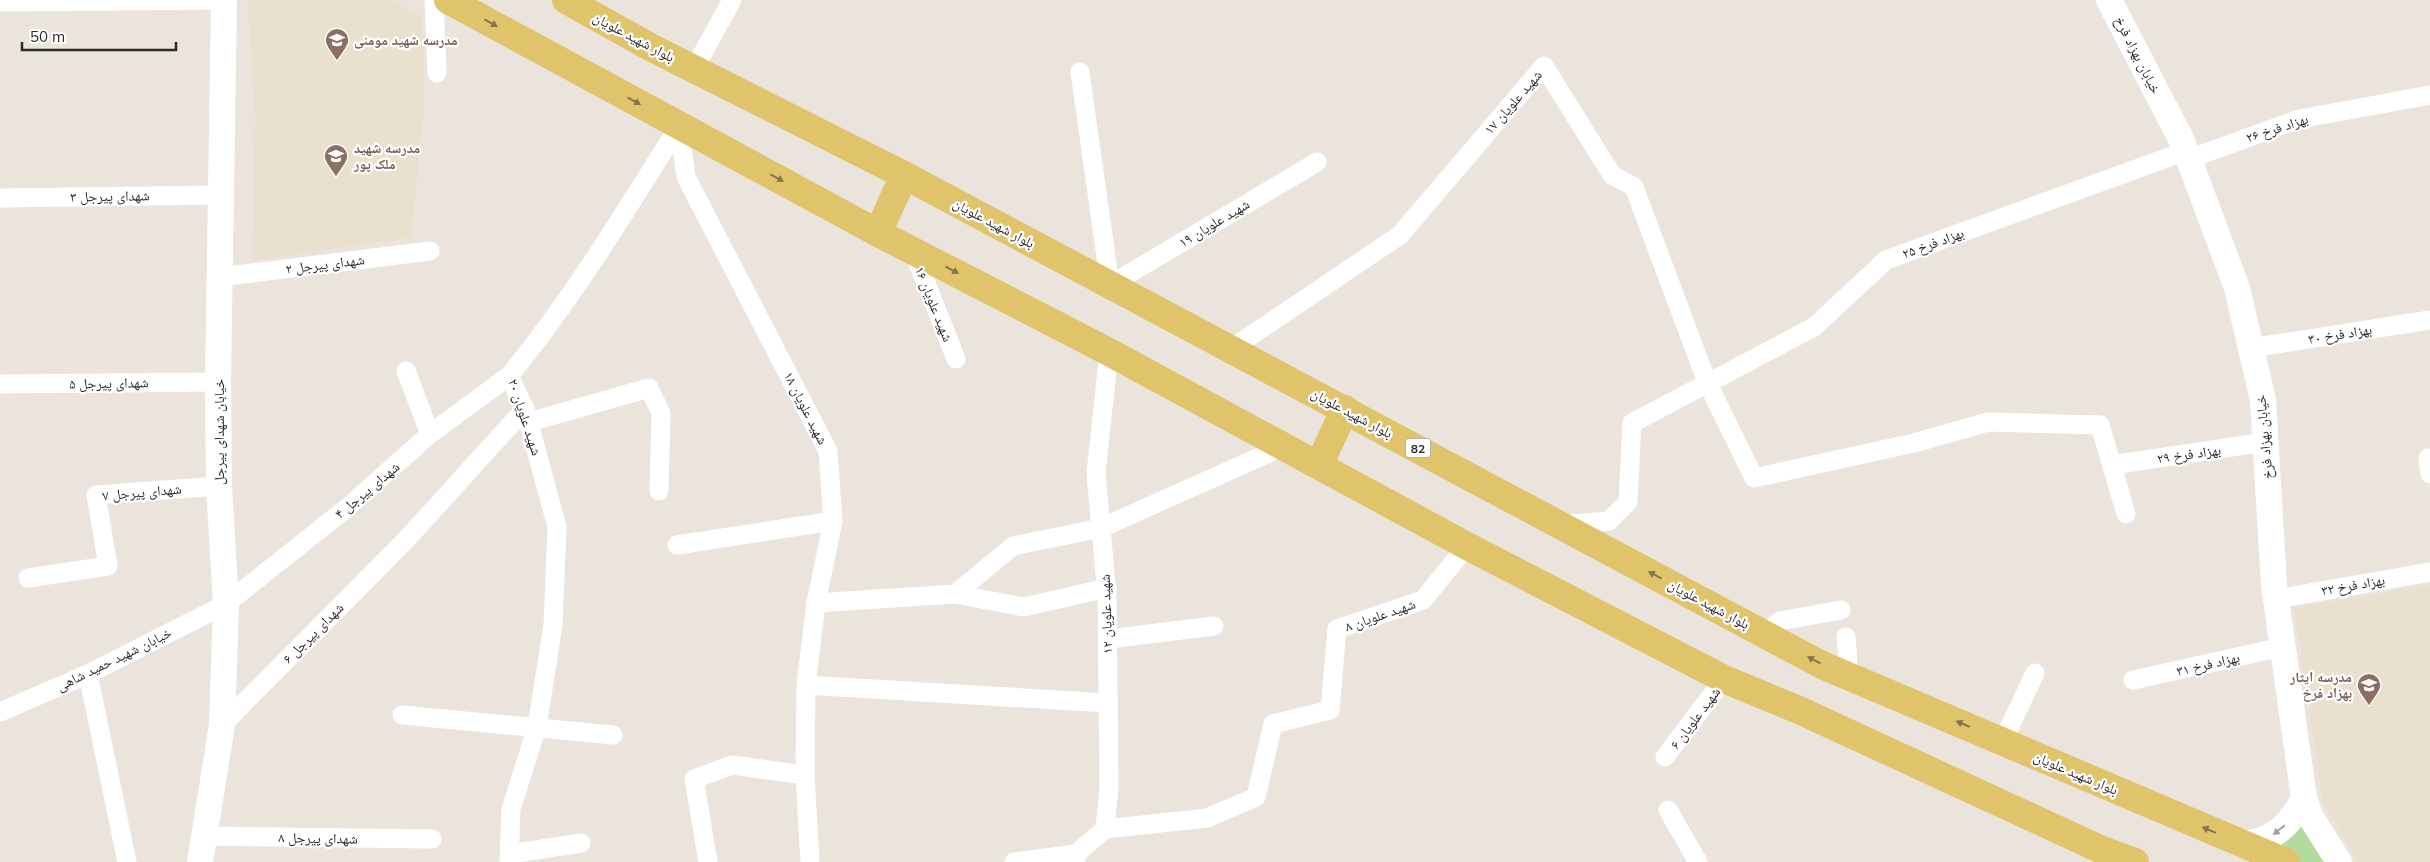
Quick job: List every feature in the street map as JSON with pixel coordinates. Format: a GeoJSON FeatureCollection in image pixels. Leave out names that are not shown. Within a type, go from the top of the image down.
{"type":"FeatureCollection","features":[{"type":"Feature","properties":{"kind":"main road"},"geometry":{"type":"LineString","coordinates":[[448,0],[878,233],[1109,352],[1468,546],[1724,679],[1801,711],[2101,856],[2135,862]]}},
{"type":"Feature","properties":{"kind":"main road","name":"بلوار شهید علویان"},"geometry":{"type":"LineString","coordinates":[[566,0],[694,69],[904,175],[1231,348],[1822,665],[2286,862]]}},
{"type":"Feature","properties":{"kind":"main road"},"geometry":{"type":"LineString","coordinates":[[878,233],[904,175]]}},
{"type":"Feature","properties":{"kind":"main road"},"geometry":{"type":"LineString","coordinates":[[1319,466],[1345,409]]}},
{"type":"Feature","properties":{"kind":"street"},"geometry":{"type":"LineString","coordinates":[[0,2],[224,0]]}},
{"type":"Feature","properties":{"kind":"street","name":"خیابان شهدای پیرجل"},"geometry":{"type":"LineString","coordinates":[[200,862],[222,725],[226,604],[219,486],[218,382],[224,0]]}},
{"type":"Feature","properties":{"kind":"street"},"geometry":{"type":"LineString","coordinates":[[434,0],[437,73]]}},
{"type":"Feature","properties":{"kind":"street"},"geometry":{"type":"LineString","coordinates":[[694,69],[732,0]]}},
{"type":"Feature","properties":{"kind":"street","name":"خیابان بهزاد فرخ"},"geometry":{"type":"LineString","coordinates":[[2109,0],[2187,155],[2237,288],[2263,400],[2276,599],[2304,798],[2310,816],[2339,862]]}},
{"type":"Feature","properties":{"kind":"street","name":"شهید علویان ۱۷"},"geometry":{"type":"LineString","coordinates":[[1231,348],[1400,235],[1544,66],[1612,175],[1634,187],[1707,382]]}},
{"type":"Feature","properties":{"kind":"street"},"geometry":{"type":"LineString","coordinates":[[1080,72],[1110,285]]}},
{"type":"Feature","properties":{"kind":"street","name":"بهزاد فرخ ۲۶"},"geometry":{"type":"LineString","coordinates":[[2187,155],[2298,118],[2430,95]]}},
{"type":"Feature","properties":{"kind":"street","name":"شهید علویان ۲۰"},"geometry":{"type":"LineString","coordinates":[[509,858],[511,809],[537,727],[553,625],[557,527],[527,416],[509,376],[538,340],[600,252],[678,126]]}},
{"type":"Feature","properties":{"kind":"street","name":"شهید علویان ۱۸"},"geometry":{"type":"LineString","coordinates":[[678,126],[686,177],[828,451],[833,521],[816,603],[806,684],[805,775],[810,862]]}},
{"type":"Feature","properties":{"kind":"street","name":"بهزاد فرخ ۲۵"},"geometry":{"type":"LineString","coordinates":[[1561,525],[1608,521],[1628,502],[1632,423],[1814,327],[1886,260],[2187,155]]}},
{"type":"Feature","properties":{"kind":"street","name":"شهید علویان ۱۹"},"geometry":{"type":"LineString","coordinates":[[1110,285],[1317,162]]}},
{"type":"Feature","properties":{"kind":"street","name":"شهدای پیرجل ۳"},"geometry":{"type":"LineString","coordinates":[[0,198],[220,195]]}},
{"type":"Feature","properties":{"kind":"street","name":"شهید علویان ۱۶"},"geometry":{"type":"LineString","coordinates":[[913,250],[956,359]]}},
{"type":"Feature","properties":{"kind":"street","name":"شهدای پیرجل ۲"},"geometry":{"type":"LineString","coordinates":[[220,277],[430,251]]}},
{"type":"Feature","properties":{"kind":"street","name":"بهزاد فرخ ۳۰"},"geometry":{"type":"LineString","coordinates":[[2251,348],[2430,320]]}},
{"type":"Feature","properties":{"kind":"street","name":"شهید علویان ۱۲"},"geometry":{"type":"LineString","coordinates":[[1105,829],[1109,787],[1108,639],[1106,588],[1096,473],[1109,352]]}},
{"type":"Feature","properties":{"kind":"street"},"geometry":{"type":"LineString","coordinates":[[406,372],[430,434]]}},
{"type":"Feature","properties":{"kind":"street","name":"شهدای پیرجل ۴"},"geometry":{"type":"LineString","coordinates":[[226,604],[348,507],[430,434],[509,376]]}},
{"type":"Feature","properties":{"kind":"street","name":"شهدای پیرجل ۵"},"geometry":{"type":"LineString","coordinates":[[0,384],[218,382]]}},
{"type":"Feature","properties":{"kind":"street"},"geometry":{"type":"LineString","coordinates":[[1707,382],[1754,478],[1914,443],[1988,422],[2100,426],[2126,514]]}},
{"type":"Feature","properties":{"kind":"street"},"geometry":{"type":"LineString","coordinates":[[527,416],[650,388],[661,414],[659,491]]}},
{"type":"Feature","properties":{"kind":"street","name":"شهدای پیرجل ۶"},"geometry":{"type":"LineString","coordinates":[[222,725],[527,416]]}},
{"type":"Feature","properties":{"kind":"street","name":"بهزاد فرخ ۲۹"},"geometry":{"type":"LineString","coordinates":[[2112,465],[2265,442]]}},
{"type":"Feature","properties":{"kind":"street"},"geometry":{"type":"LineString","coordinates":[[955,594],[1013,546],[1101,528],[1282,447]]}},
{"type":"Feature","properties":{"kind":"street","name":"شهدای پیرجل ۷"},"geometry":{"type":"LineString","coordinates":[[28,578],[108,566],[96,495],[219,486]]}},
{"type":"Feature","properties":{"kind":"street"},"geometry":{"type":"LineString","coordinates":[[677,545],[833,521]]}},
{"type":"Feature","properties":{"kind":"street","name":"شهید علویان ۸"},"geometry":{"type":"LineString","coordinates":[[1105,829],[1207,818],[1256,797],[1273,724],[1330,710],[1337,629],[1423,600],[1468,546]]}},
{"type":"Feature","properties":{"kind":"street","name":"بهزاد فرخ ۳۲"},"geometry":{"type":"LineString","coordinates":[[2276,599],[2430,572]]}},
{"type":"Feature","properties":{"kind":"street"},"geometry":{"type":"LineString","coordinates":[[816,603],[955,594],[1024,607],[1106,588]]}},
{"type":"Feature","properties":{"kind":"street","name":"خیابان شهید حمید شاهی"},"geometry":{"type":"LineString","coordinates":[[0,712],[88,674],[226,604]]}},
{"type":"Feature","properties":{"kind":"street"},"geometry":{"type":"LineString","coordinates":[[1765,634],[1780,621],[1841,610]]}},
{"type":"Feature","properties":{"kind":"street"},"geometry":{"type":"LineString","coordinates":[[1108,639],[1214,626]]}},
{"type":"Feature","properties":{"kind":"street"},"geometry":{"type":"LineString","coordinates":[[1846,637],[1849,676]]}},
{"type":"Feature","properties":{"kind":"street","name":"بهزاد فرخ ۳۱"},"geometry":{"type":"LineString","coordinates":[[2133,680],[2282,647]]}},
{"type":"Feature","properties":{"kind":"street"},"geometry":{"type":"LineString","coordinates":[[2003,741],[2034,673]]}},
{"type":"Feature","properties":{"kind":"street"},"geometry":{"type":"LineString","coordinates":[[88,674],[127,862]]}},
{"type":"Feature","properties":{"kind":"street","name":"شهید علویان ۶"},"geometry":{"type":"LineString","coordinates":[[1665,757],[1724,679]]}},
{"type":"Feature","properties":{"kind":"street"},"geometry":{"type":"LineString","coordinates":[[806,684],[1108,703]]}},
{"type":"Feature","properties":{"kind":"street"},"geometry":{"type":"LineString","coordinates":[[402,715],[613,735]]}},
{"type":"Feature","properties":{"kind":"street"},"geometry":{"type":"LineString","coordinates":[[708,862],[694,779],[732,765],[805,775]]}},
{"type":"Feature","properties":{"kind":"street"},"geometry":{"type":"LineString","coordinates":[[2241,844],[2269,839],[2285,826],[2304,798]]}},
{"type":"Feature","properties":{"kind":"street"},"geometry":{"type":"LineString","coordinates":[[1668,810],[1698,862]]}},
{"type":"Feature","properties":{"kind":"street"},"geometry":{"type":"LineString","coordinates":[[1014,862],[1076,858],[1105,829]]}},
{"type":"Feature","properties":{"kind":"street","name":"شهدای پیرجل ۸"},"geometry":{"type":"LineString","coordinates":[[204,836],[432,839]]}},
{"type":"Feature","properties":{"kind":"street"},"geometry":{"type":"LineString","coordinates":[[509,858],[581,843]]}},
{"type":"Feature","properties":{"kind":"shaded area"},"geometry":{"type":"Polygon","coordinates":[[[248,0],[391,0],[422,17],[424,106],[411,237],[253,261],[255,117],[248,0]]]}},
{"type":"Feature","properties":{"kind":"shaded area","name":"مدرسه ایثار بهزاد فرخ"},"geometry":{"type":"Polygon","coordinates":[[[2430,585],[2430,862],[2358,862],[2323,803],[2294,608],[2430,585]]]}},
{"type":"Feature","properties":{"kind":"green space"},"geometry":{"type":"Polygon","coordinates":[[[2298,810],[2338,862],[2287,862],[2257,843],[2298,810]]]}},
{"type":"Feature","properties":{"kind":"place","name":"مدرسه شهید مومنی"},"geometry":{"type":"Point","coordinates":[337,61]}},
{"type":"Feature","properties":{"kind":"place","name":"مدرسه شهید ملک پور"},"geometry":{"type":"Point","coordinates":[336,177]}},
{"type":"Feature","properties":{"kind":"place","name":"مدرسه ایثار بهزاد فرخ"},"geometry":{"type":"Point","coordinates":[2369,706]}}]}
